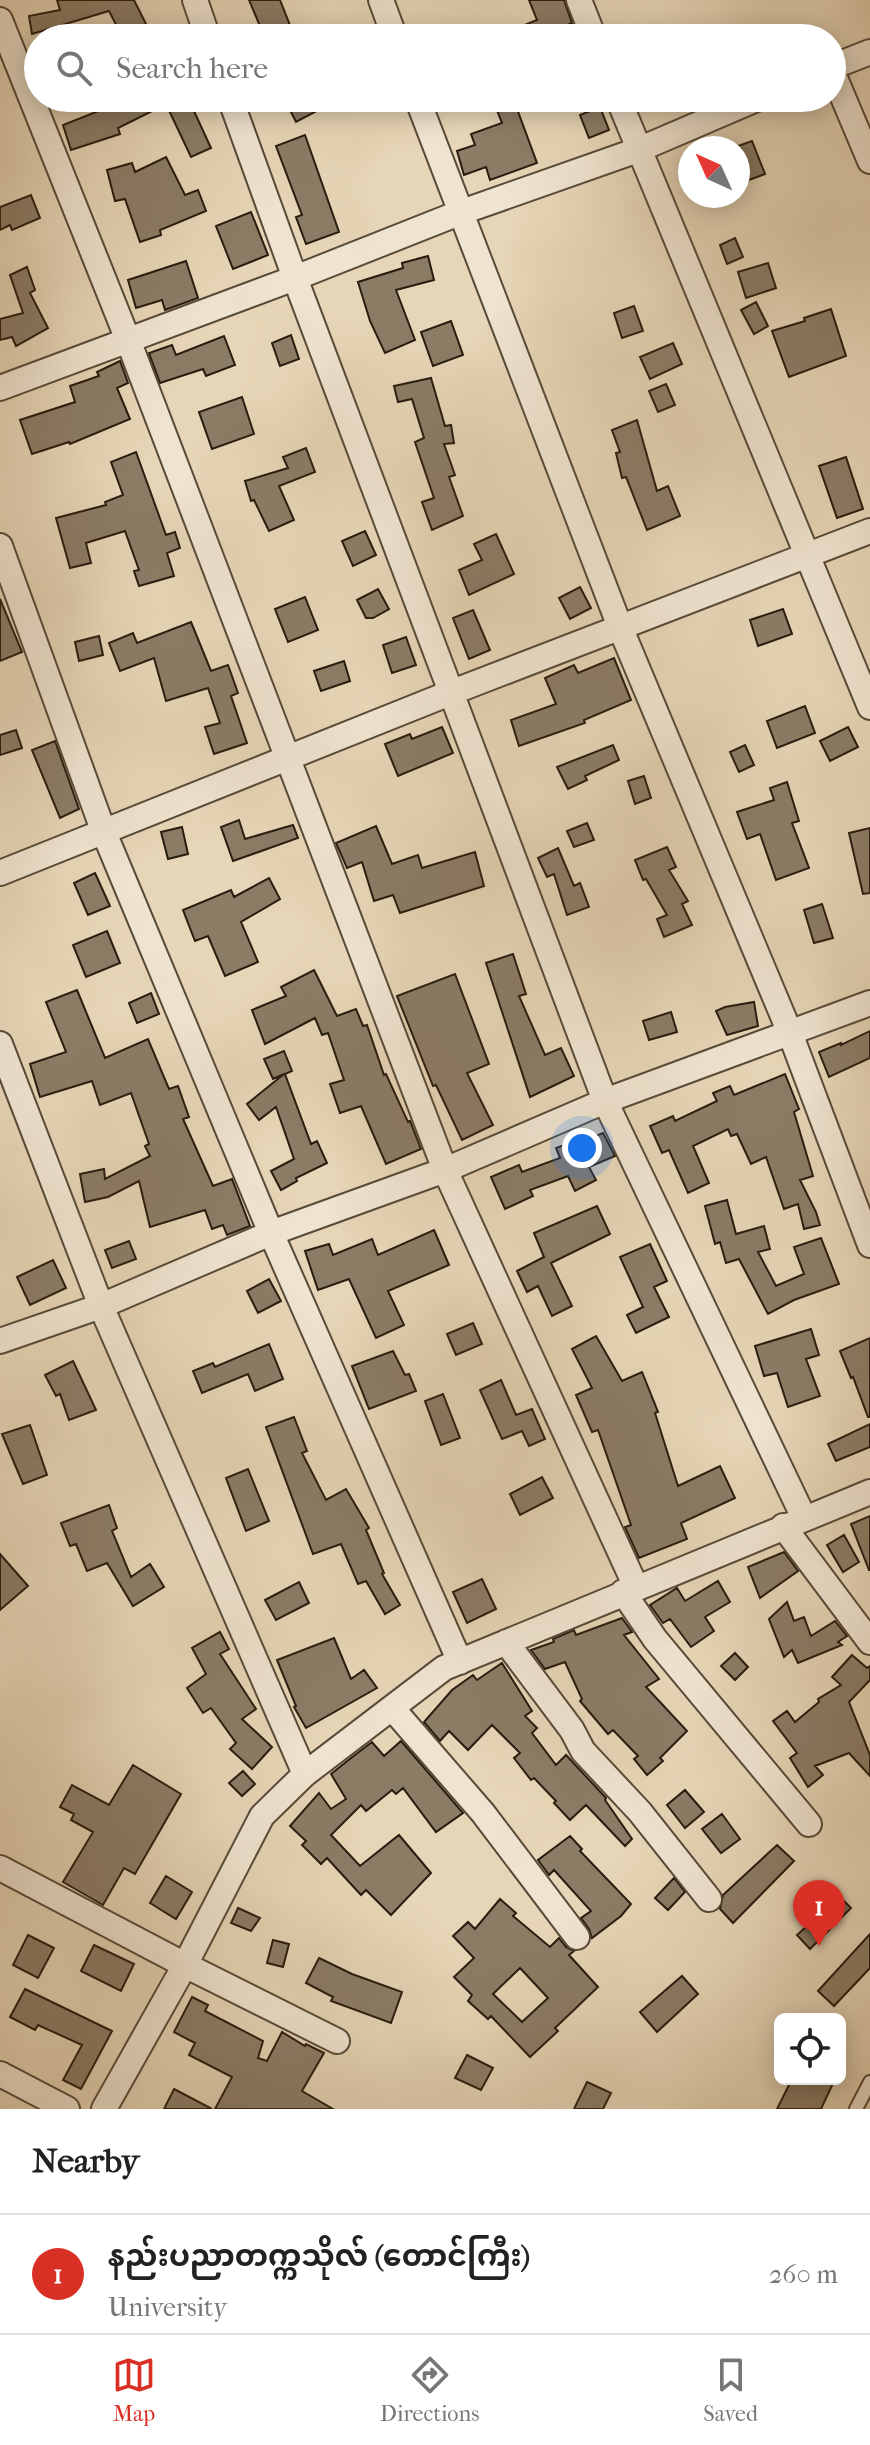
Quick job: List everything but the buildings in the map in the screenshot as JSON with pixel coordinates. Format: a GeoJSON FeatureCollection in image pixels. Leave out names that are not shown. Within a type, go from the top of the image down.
{"type":"FeatureCollection","features":[{"type":"Feature","properties":{"kind":"street"},"geometry":{"type":"LineString","coordinates":[[195,0],[203,24]]}},
{"type":"Feature","properties":{"kind":"street"},"geometry":{"type":"LineString","coordinates":[[381,0],[390,24]]}},
{"type":"Feature","properties":{"kind":"street"},"geometry":{"type":"LineString","coordinates":[[579,0],[588,24]]}},
{"type":"Feature","properties":{"kind":"street"},"geometry":{"type":"LineString","coordinates":[[0,20],[24,80]]}},
{"type":"Feature","properties":{"kind":"street"},"geometry":{"type":"LineString","coordinates":[[846,63],[870,52]]}},
{"type":"Feature","properties":{"kind":"street"},"geometry":{"type":"LineString","coordinates":[[846,103],[870,161]]}},
{"type":"Feature","properties":{"kind":"street"},"geometry":{"type":"LineString","coordinates":[[37,112],[128,340],[445,1170],[630,1590],[655,1639],[809,1824]]}},
{"type":"Feature","properties":{"kind":"street"},"geometry":{"type":"LineString","coordinates":[[235,112],[605,1101],[794,1522],[870,1642]]}},
{"type":"Feature","properties":{"kind":"street"},"geometry":{"type":"LineString","coordinates":[[422,112],[620,627],[790,1033],[870,1245]]}},
{"type":"Feature","properties":{"kind":"street"},"geometry":{"type":"LineString","coordinates":[[623,112],[870,707]]}},
{"type":"Feature","properties":{"kind":"street"},"geometry":{"type":"LineString","coordinates":[[0,388],[459,213],[638,150],[726,112]]}},
{"type":"Feature","properties":{"kind":"street"},"geometry":{"type":"LineString","coordinates":[[0,873],[287,757],[870,531]]}},
{"type":"Feature","properties":{"kind":"street"},"geometry":{"type":"LineString","coordinates":[[0,546],[103,830],[271,1233],[460,1662]]}},
{"type":"Feature","properties":{"kind":"street"},"geometry":{"type":"LineString","coordinates":[[0,1341],[101,1306],[271,1233],[445,1170],[605,1101],[870,1003]]}},
{"type":"Feature","properties":{"kind":"street"},"geometry":{"type":"LineString","coordinates":[[0,1044],[101,1306],[305,1774]]}},
{"type":"Feature","properties":{"kind":"street"},"geometry":{"type":"LineString","coordinates":[[104,2109],[185,1965],[262,1816],[305,1774],[444,1668],[870,1492]]}},
{"type":"Feature","properties":{"kind":"street"},"geometry":{"type":"LineString","coordinates":[[506,1642],[572,1730],[583,1751],[640,1812],[709,1899]]}},
{"type":"Feature","properties":{"kind":"street"},"geometry":{"type":"LineString","coordinates":[[392,1708],[483,1813],[577,1937]]}},
{"type":"Feature","properties":{"kind":"street"},"geometry":{"type":"LineString","coordinates":[[0,1868],[337,2041]]}},
{"type":"Feature","properties":{"kind":"street"},"geometry":{"type":"LineString","coordinates":[[0,2074],[67,2109]]}},
{"type":"Feature","properties":{"kind":"lane"},"geometry":{"type":"LineString","coordinates":[[856,2109],[870,2082]]}},
{"type":"Feature","properties":{"kind":"place","name":"နည်းပညာတက္ကသိုလ် (တောင်ကြီး)"},"geometry":{"type":"Point","coordinates":[819,1946]}}]}
